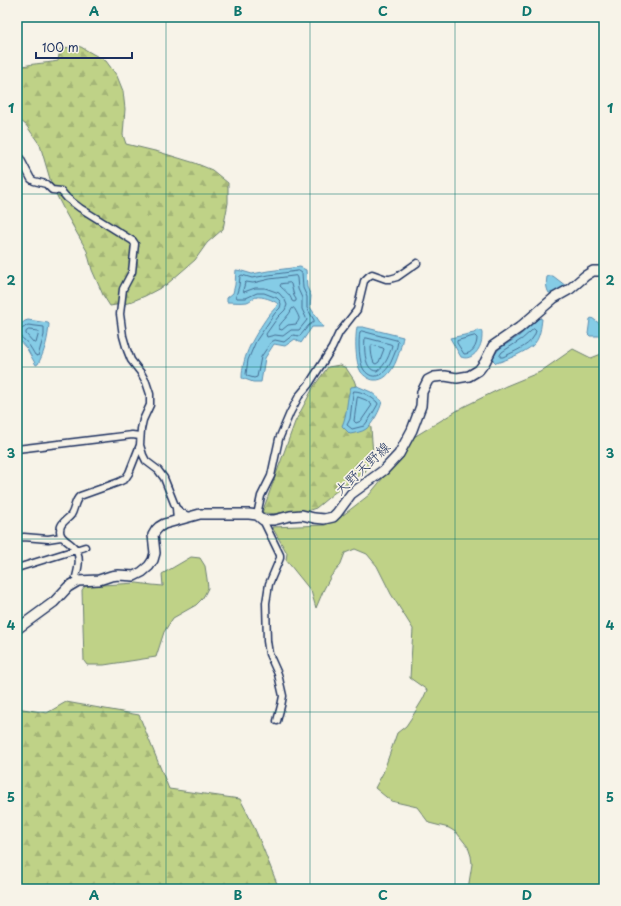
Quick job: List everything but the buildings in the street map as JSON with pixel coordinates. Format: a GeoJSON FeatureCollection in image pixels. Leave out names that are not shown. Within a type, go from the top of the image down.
{"type":"FeatureCollection","features":[{"type":"Feature","properties":{"kind":"main road","name":"大野天野線"},"geometry":{"type":"LineString","coordinates":[[17,629],[54,602],[68,587],[78,581],[99,580],[110,576],[134,576],[142,572],[153,560],[155,553],[153,535],[159,527],[164,524],[200,514],[249,514],[260,518],[274,520],[302,515],[324,519],[333,517],[351,494],[384,470],[399,454],[412,430],[421,406],[422,392],[428,380],[434,377],[445,376],[457,378],[469,376],[479,370],[493,346],[519,328],[554,298],[570,289],[585,276],[593,271],[604,271]]}},
{"type":"Feature","properties":{"kind":"street"},"geometry":{"type":"LineString","coordinates":[[17,154],[31,179],[46,184],[52,190],[61,191],[67,198],[80,208],[136,244],[132,272],[122,289],[120,314],[123,336],[131,360],[141,373],[150,394],[150,405],[143,420],[140,445],[146,461],[158,470],[164,478],[176,508],[177,521]]}},
{"type":"Feature","properties":{"kind":"street"},"geometry":{"type":"LineString","coordinates":[[277,721],[283,696],[278,674],[269,654],[267,641],[266,603],[270,584],[280,555],[260,518],[261,496],[271,476],[279,439],[290,413],[299,396],[309,384],[332,348],[338,333],[357,310],[364,281],[372,274],[390,279],[396,277],[417,263]]}},
{"type":"Feature","properties":{"kind":"street"},"geometry":{"type":"LineString","coordinates":[[17,449],[132,435],[140,436]]}},
{"type":"Feature","properties":{"kind":"street"},"geometry":{"type":"LineString","coordinates":[[76,577],[79,557],[76,550],[61,537],[59,531],[61,525],[64,520],[70,516],[76,499],[80,496],[125,479],[129,473],[140,445]]}},
{"type":"Feature","properties":{"kind":"street"},"geometry":{"type":"LineString","coordinates":[[176,508],[190,517]]}},
{"type":"Feature","properties":{"kind":"street"},"geometry":{"type":"LineString","coordinates":[[17,538],[24,537],[48,539],[61,537]]}},
{"type":"Feature","properties":{"kind":"street"},"geometry":{"type":"LineString","coordinates":[[17,568],[84,547]]}},
{"type":"Feature","properties":{"kind":"green space"},"geometry":{"type":"Polygon","coordinates":[[[75,46],[81,47],[106,61],[117,76],[123,91],[125,109],[123,135],[126,144],[195,163],[212,170],[228,183],[228,203],[223,229],[207,243],[195,260],[166,285],[128,303],[110,306],[103,295],[92,270],[87,251],[52,186],[40,145],[26,125],[17,118],[17,68],[27,65],[58,61],[60,49],[75,46]]]}},
{"type":"Feature","properties":{"kind":"green space"},"geometry":{"type":"Polygon","coordinates":[[[573,349],[591,358],[604,353],[604,889],[468,889],[472,864],[471,856],[468,847],[457,833],[449,828],[429,823],[417,807],[391,801],[375,788],[383,773],[397,733],[406,726],[427,690],[410,678],[413,629],[391,594],[377,566],[367,554],[355,549],[345,553],[340,566],[331,576],[324,589],[316,608],[311,591],[286,560],[287,553],[272,527],[325,525],[338,519],[369,495],[414,437],[463,407],[506,386],[540,372],[573,349]]]}},
{"type":"Feature","properties":{"kind":"green space"},"geometry":{"type":"Polygon","coordinates":[[[340,365],[346,368],[354,380],[371,428],[373,455],[365,472],[334,493],[316,508],[298,514],[262,513],[295,422],[314,386],[328,367],[340,365]]]}},
{"type":"Feature","properties":{"kind":"green space"},"geometry":{"type":"Polygon","coordinates":[[[191,557],[200,558],[205,566],[208,588],[202,599],[196,605],[173,618],[164,632],[156,657],[104,665],[87,665],[84,661],[82,590],[85,586],[137,583],[163,586],[162,574],[191,557]]]}},
{"type":"Feature","properties":{"kind":"green space"},"geometry":{"type":"Polygon","coordinates":[[[66,702],[139,715],[169,789],[240,799],[266,855],[279,889],[17,889],[17,708],[47,713],[66,702]]]}},
{"type":"Feature","properties":{"kind":"water"},"geometry":{"type":"Polygon","coordinates":[[[300,267],[306,270],[307,287],[311,296],[310,307],[323,327],[312,327],[301,343],[295,339],[285,346],[274,344],[265,358],[261,382],[253,382],[242,378],[244,361],[250,346],[263,323],[278,304],[271,300],[259,297],[255,297],[247,302],[227,302],[227,298],[233,293],[236,270],[252,274],[300,267]]]}},
{"type":"Feature","properties":{"kind":"water"},"geometry":{"type":"Polygon","coordinates":[[[553,276],[566,286],[566,288],[549,293],[546,283],[547,277],[553,276]]]}},
{"type":"Feature","properties":{"kind":"water"},"geometry":{"type":"Polygon","coordinates":[[[539,318],[542,319],[540,332],[537,341],[532,346],[505,360],[496,363],[493,360],[493,357],[499,349],[519,336],[539,318]]]}},
{"type":"Feature","properties":{"kind":"water"},"geometry":{"type":"Polygon","coordinates":[[[592,318],[604,327],[604,335],[590,336],[588,334],[590,319],[592,318]]]}},
{"type":"Feature","properties":{"kind":"water"},"geometry":{"type":"Polygon","coordinates":[[[28,320],[49,324],[44,349],[38,364],[36,365],[27,349],[17,338],[17,327],[28,320]]]}},
{"type":"Feature","properties":{"kind":"water"},"geometry":{"type":"Polygon","coordinates":[[[357,327],[363,327],[403,337],[398,357],[391,371],[381,379],[369,379],[361,372],[359,368],[356,350],[357,327]]]}},
{"type":"Feature","properties":{"kind":"water"},"geometry":{"type":"Polygon","coordinates":[[[478,330],[482,333],[480,346],[474,354],[468,358],[461,357],[450,338],[474,333],[478,330]]]}},
{"type":"Feature","properties":{"kind":"water"},"geometry":{"type":"Polygon","coordinates":[[[357,386],[371,392],[382,401],[378,412],[368,427],[363,431],[350,434],[342,426],[351,387],[357,386]]]}}]}
